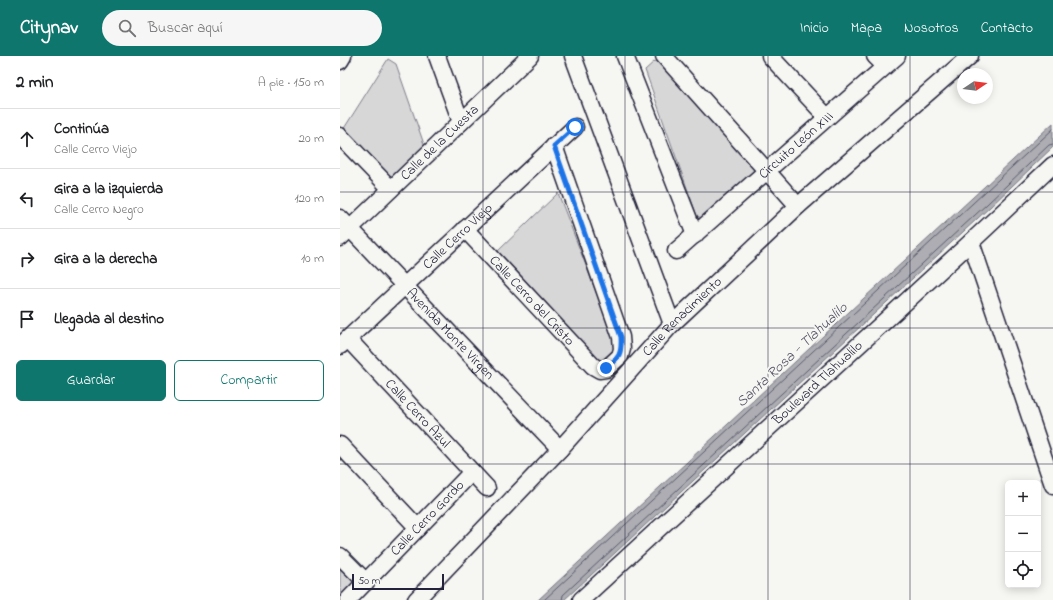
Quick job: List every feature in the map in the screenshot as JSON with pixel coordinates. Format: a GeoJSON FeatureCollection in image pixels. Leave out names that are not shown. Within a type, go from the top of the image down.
{"type":"FeatureCollection","features":[{"type":"Feature","properties":{"kind":"street"},"geometry":{"type":"LineString","coordinates":[[340,62],[344,56]]}},
{"type":"Feature","properties":{"kind":"street"},"geometry":{"type":"LineString","coordinates":[[437,56],[461,122]]}},
{"type":"Feature","properties":{"kind":"street"},"geometry":{"type":"LineString","coordinates":[[573,56],[672,324]]}},
{"type":"Feature","properties":{"kind":"street"},"geometry":{"type":"LineString","coordinates":[[626,56],[695,235]]}},
{"type":"Feature","properties":{"kind":"street"},"geometry":{"type":"LineString","coordinates":[[664,56],[798,206]]}},
{"type":"Feature","properties":{"kind":"street"},"geometry":{"type":"LineString","coordinates":[[770,56],[827,117]]}},
{"type":"Feature","properties":{"kind":"street","name":"Calle Renacimiento"},"geometry":{"type":"LineString","coordinates":[[416,600],[560,449],[672,324],[798,206],[970,56]]}},
{"type":"Feature","properties":{"kind":"street","name":"Calle de la Cuesta"},"geometry":{"type":"LineString","coordinates":[[343,228],[391,189],[461,122],[523,59]]}},
{"type":"Feature","properties":{"kind":"street","name":"Circuito León XIII"},"geometry":{"type":"LineString","coordinates":[[676,251],[827,117],[886,59]]}},
{"type":"Feature","properties":{"kind":"street","name":"Calle Cerro Viejo"},"geometry":{"type":"LineString","coordinates":[[344,343],[575,127]]}},
{"type":"Feature","properties":{"kind":"street"},"geometry":{"type":"LineString","coordinates":[[340,136],[391,189]]}},
{"type":"Feature","properties":{"kind":"street","name":"Calle Cerro del Cristo"},"geometry":{"type":"LineString","coordinates":[[465,229],[593,366],[600,370],[606,368],[620,356],[622,350],[621,337],[554,146]]}},
{"type":"Feature","properties":{"kind":"street","name":"Boulevard Tlahualilo"},"geometry":{"type":"LineString","coordinates":[[581,600],[1053,165]]}},
{"type":"Feature","properties":{"kind":"street","name":"Avenida Monte Virgen"},"geometry":{"type":"LineString","coordinates":[[343,228],[404,286],[560,449]]}},
{"type":"Feature","properties":{"kind":"street"},"geometry":{"type":"LineString","coordinates":[[971,242],[1053,485]]}},
{"type":"Feature","properties":{"kind":"street","name":"Calle Cerro Azul"},"geometry":{"type":"LineString","coordinates":[[344,343],[488,488]]}},
{"type":"Feature","properties":{"kind":"street"},"geometry":{"type":"LineString","coordinates":[[340,445],[418,528]]}},
{"type":"Feature","properties":{"kind":"street","name":"Calle Cerro Gordo"},"geometry":{"type":"LineString","coordinates":[[348,600],[472,472]]}},
{"type":"Feature","properties":{"kind":"street"},"geometry":{"type":"LineString","coordinates":[[340,556],[366,582]]}},
{"type":"Feature","properties":{"kind":"shaded area"},"geometry":{"type":"Polygon","coordinates":[[[388,59],[396,64],[425,147],[391,179],[343,130],[388,59]]]}},
{"type":"Feature","properties":{"kind":"shaded area"},"geometry":{"type":"Polygon","coordinates":[[[655,61],[661,63],[761,168],[704,219],[697,216],[645,70],[655,61]]]}},
{"type":"Feature","properties":{"kind":"shaded area"},"geometry":{"type":"Polygon","coordinates":[[[558,193],[616,344],[615,351],[606,361],[600,361],[498,251],[558,193]]]}},
{"type":"Feature","properties":{"kind":"shaded area"},"geometry":{"type":"Polygon","coordinates":[[[340,568],[354,582],[340,598],[340,568]]]}},
{"type":"Feature","properties":{"kind":"water"},"geometry":{"type":"Polygon","coordinates":[[[1053,123],[1053,147],[990,207],[564,600],[538,600],[1053,123]]]}},
{"type":"Feature","properties":{"kind":"route"},"geometry":{"type":"LineString","coordinates":[[575,127],[554,146],[621,337],[622,350],[620,356],[606,368]]}},
{"type":"Feature","properties":{"kind":"water label","name":"Santa Rosa - Tlahualilo"},"geometry":{"type":"Point","coordinates":[792,355]}}]}
